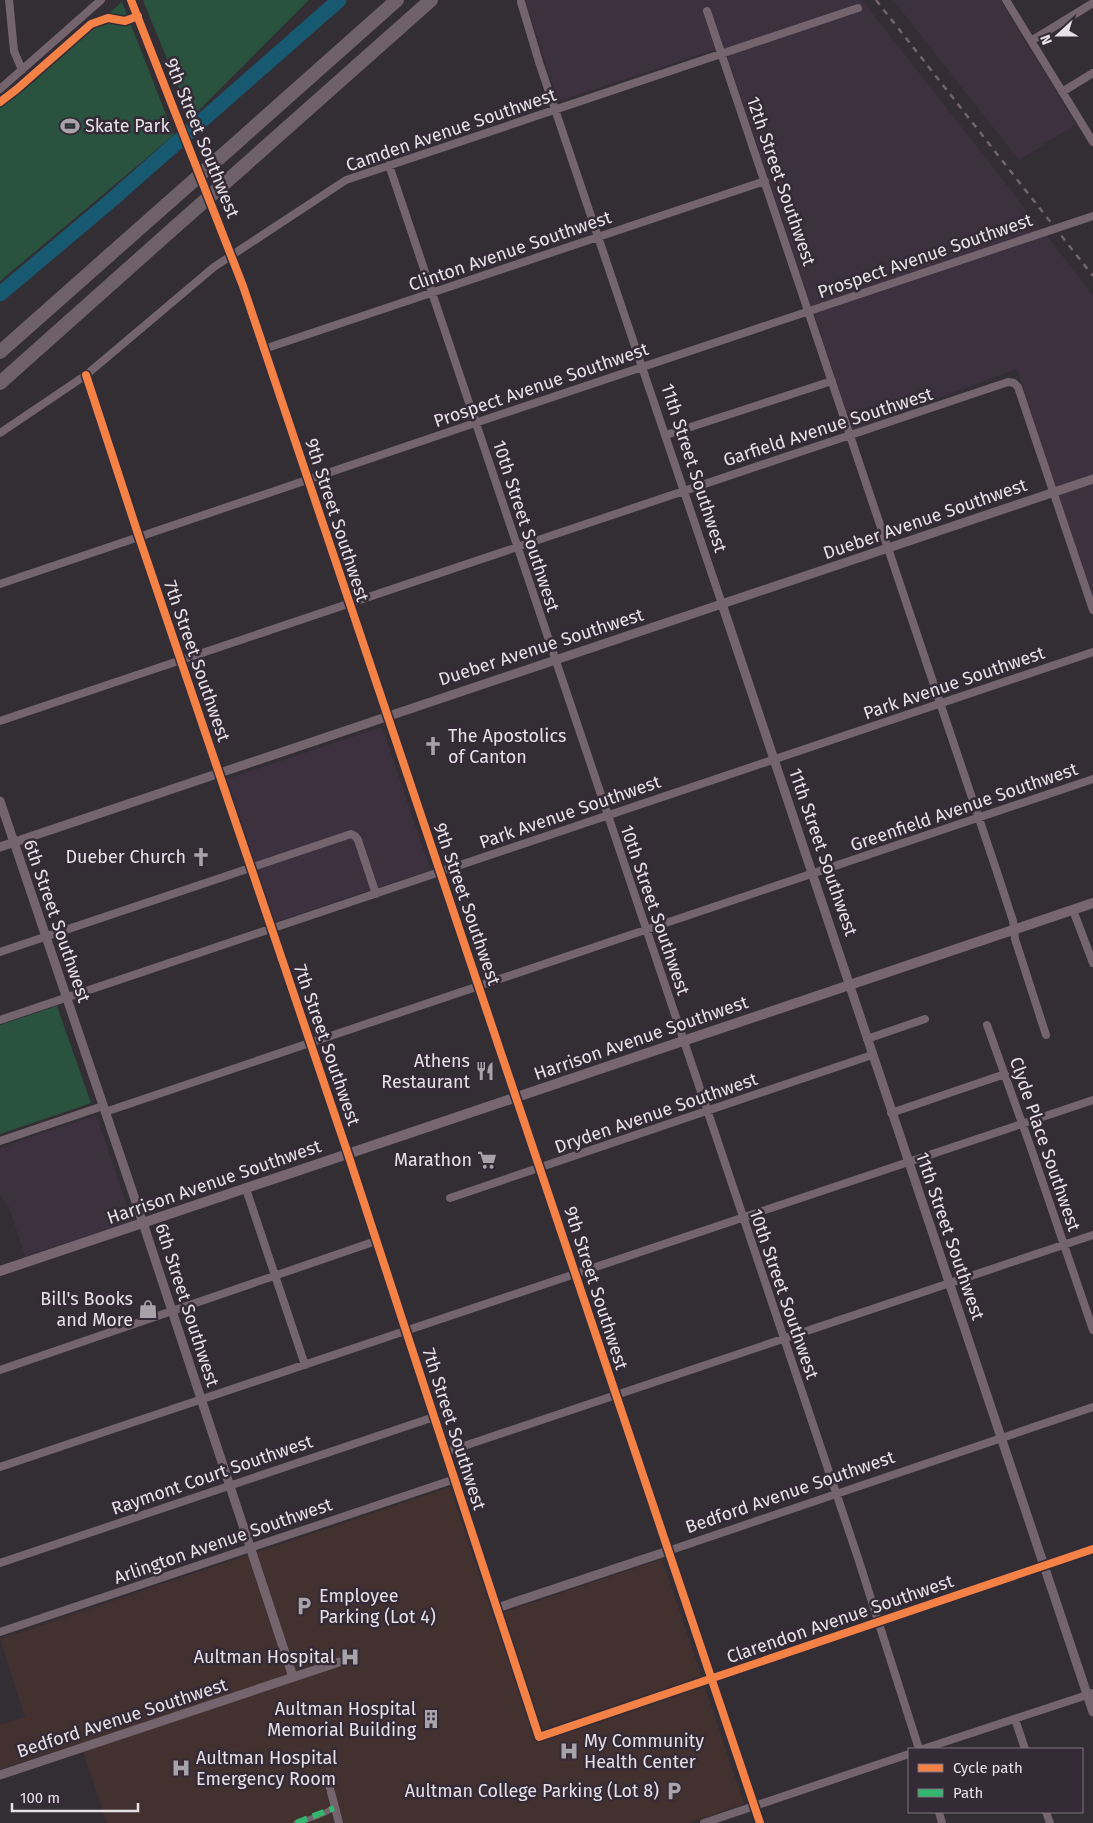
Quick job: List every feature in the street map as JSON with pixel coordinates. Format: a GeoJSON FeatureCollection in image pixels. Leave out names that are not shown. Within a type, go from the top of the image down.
{"type":"FeatureCollection","features":[{"type":"Feature","properties":{"kind":"highway"},"geometry":{"type":"LineString","coordinates":[[0,352],[397,0]]}},
{"type":"Feature","properties":{"kind":"highway"},"geometry":{"type":"LineString","coordinates":[[0,383],[430,1]]}},
{"type":"Feature","properties":{"kind":"main road","name":"Harrison Avenue Southwest"},"geometry":{"type":"LineString","coordinates":[[0,1271],[1093,903]]}},
{"type":"Feature","properties":{"kind":"street"},"geometry":{"type":"LineString","coordinates":[[9,0],[14,52],[22,70]]}},
{"type":"Feature","properties":{"kind":"street"},"geometry":{"type":"LineString","coordinates":[[0,88],[101,0]]}},
{"type":"Feature","properties":{"kind":"street","name":"9th Street Southwest"},"geometry":{"type":"LineString","coordinates":[[132,0],[232,255],[760,1823]]}},
{"type":"Feature","properties":{"kind":"street"},"geometry":{"type":"LineString","coordinates":[[1006,0],[1093,142]]}},
{"type":"Feature","properties":{"kind":"street","name":"11th Street Southwest"},"geometry":{"type":"LineString","coordinates":[[521,2],[813,873],[891,1113],[1044,1566],[1090,1694],[1093,1712]]}},
{"type":"Feature","properties":{"kind":"street"},"geometry":{"type":"LineString","coordinates":[[1031,41],[1093,3]]}},
{"type":"Feature","properties":{"kind":"street","name":"Camden Avenue Southwest"},"geometry":{"type":"LineString","coordinates":[[0,433],[86,374],[204,275],[346,180],[858,8]]}},
{"type":"Feature","properties":{"kind":"street","name":"12th Street Southwest"},"geometry":{"type":"LineString","coordinates":[[707,11],[1013,921],[1014,939],[1046,1035]]}},
{"type":"Feature","properties":{"kind":"street"},"geometry":{"type":"LineString","coordinates":[[1062,92],[1093,73]]}},
{"type":"Feature","properties":{"kind":"street","name":"10th Street Southwest"},"geometry":{"type":"LineString","coordinates":[[389,165],[879,1622],[919,1748]]}},
{"type":"Feature","properties":{"kind":"street","name":"Clinton Avenue Southwest"},"geometry":{"type":"LineString","coordinates":[[264,349],[765,181]]}},
{"type":"Feature","properties":{"kind":"street","name":"Prospect Avenue Southwest"},"geometry":{"type":"LineString","coordinates":[[0,584],[1093,216]]}},
{"type":"Feature","properties":{"kind":"street","name":"7th Street Southwest"},"geometry":{"type":"LineString","coordinates":[[86,374],[348,1154],[537,1731]]}},
{"type":"Feature","properties":{"kind":"street"},"geometry":{"type":"LineString","coordinates":[[666,435],[832,381]]}},
{"type":"Feature","properties":{"kind":"street","name":"Garfield Avenue Southwest"},"geometry":{"type":"LineString","coordinates":[[0,721],[349,602],[1005,383],[1012,382],[1018,387],[1053,492]]}},
{"type":"Feature","properties":{"kind":"street","name":"Dueber Avenue Southwest"},"geometry":{"type":"LineString","coordinates":[[0,847],[1093,479]]}},
{"type":"Feature","properties":{"kind":"street"},"geometry":{"type":"LineString","coordinates":[[1053,492],[1093,610]]}},
{"type":"Feature","properties":{"kind":"street","name":"Park Avenue Southwest"},"geometry":{"type":"LineString","coordinates":[[0,1020],[1093,652]]}},
{"type":"Feature","properties":{"kind":"street","name":"Greenfield Avenue Southwest"},"geometry":{"type":"LineString","coordinates":[[0,1141],[310,1042],[1093,779]]}},
{"type":"Feature","properties":{"kind":"street","name":"6th Street Southwest"},"geometry":{"type":"LineString","coordinates":[[0,801],[143,1223],[292,1677]]}},
{"type":"Feature","properties":{"kind":"street"},"geometry":{"type":"LineString","coordinates":[[0,952],[352,834],[358,840],[376,894]]}},
{"type":"Feature","properties":{"kind":"street"},"geometry":{"type":"LineString","coordinates":[[1073,910],[1093,963]]}},
{"type":"Feature","properties":{"kind":"street"},"geometry":{"type":"LineString","coordinates":[[867,1039],[925,1019]]}},
{"type":"Feature","properties":{"kind":"street","name":"Clyde Place Southwest"},"geometry":{"type":"LineString","coordinates":[[987,1024],[1093,1330]]}},
{"type":"Feature","properties":{"kind":"street","name":"Dryden Avenue Southwest"},"geometry":{"type":"LineString","coordinates":[[450,1198],[872,1055]]}},
{"type":"Feature","properties":{"kind":"street"},"geometry":{"type":"LineString","coordinates":[[891,1113],[1005,1074]]}},
{"type":"Feature","properties":{"kind":"street"},"geometry":{"type":"LineString","coordinates":[[0,1467],[1093,1100]]}},
{"type":"Feature","properties":{"kind":"street"},"geometry":{"type":"LineString","coordinates":[[246,1189],[305,1365]]}},
{"type":"Feature","properties":{"kind":"street"},"geometry":{"type":"LineString","coordinates":[[446,1452],[1093,1235]]}},
{"type":"Feature","properties":{"kind":"street"},"geometry":{"type":"LineString","coordinates":[[0,1370],[376,1241]]}},
{"type":"Feature","properties":{"kind":"street","name":"Bedford Avenue Southwest"},"geometry":{"type":"LineString","coordinates":[[497,1608],[1093,1407]]}},
{"type":"Feature","properties":{"kind":"street","name":"Raymont Court Southwest"},"geometry":{"type":"LineString","coordinates":[[0,1562],[434,1417]]}},
{"type":"Feature","properties":{"kind":"street","name":"Arlington Avenue Southwest"},"geometry":{"type":"LineString","coordinates":[[0,1632],[455,1479]]}},
{"type":"Feature","properties":{"kind":"street","name":"Clarendon Avenue Southwest"},"geometry":{"type":"LineString","coordinates":[[537,1731],[711,1678],[1093,1549]]}},
{"type":"Feature","properties":{"kind":"street","name":"Bedford Avenue Southwest"},"geometry":{"type":"LineString","coordinates":[[0,1775],[339,1662]]}},
{"type":"Feature","properties":{"kind":"street"},"geometry":{"type":"LineString","coordinates":[[926,1748],[1090,1694]]}},
{"type":"Feature","properties":{"kind":"street"},"geometry":{"type":"LineString","coordinates":[[1015,1719],[1025,1748]]}},
{"type":"Feature","properties":{"kind":"street"},"geometry":{"type":"LineString","coordinates":[[704,1823],[908,1754]]}},
{"type":"Feature","properties":{"kind":"street"},"geometry":{"type":"LineString","coordinates":[[329,1787],[339,1823]]}},
{"type":"Feature","properties":{"kind":"street"},"geometry":{"type":"LineString","coordinates":[[296,1823],[334,1808]]}},
{"type":"Feature","properties":{"kind":"shaded area"},"geometry":{"type":"Polygon","coordinates":[[[525,0],[862,0],[1093,295],[1093,599],[1017,369],[853,430],[724,47],[558,101],[525,0]]]}},
{"type":"Feature","properties":{"kind":"shaded area"},"geometry":{"type":"Polygon","coordinates":[[[893,0],[1005,0],[1002,3],[1076,124],[1019,160],[893,0]]]}},
{"type":"Feature","properties":{"kind":"shaded area"},"geometry":{"type":"Polygon","coordinates":[[[382,727],[430,870],[275,922],[227,779],[382,727]]]}},
{"type":"Feature","properties":{"kind":"shaded area"},"geometry":{"type":"Polygon","coordinates":[[[96,1115],[132,1221],[25,1256],[9,1207],[0,1195],[0,1148],[96,1115]]]}},
{"type":"Feature","properties":{"kind":"shaded area","name":"Aultman Hospital"},"geometry":{"type":"Polygon","coordinates":[[[450,1487],[493,1616],[662,1559],[744,1804],[689,1823],[107,1823],[80,1743],[0,1769],[0,1725],[25,1717],[0,1639],[450,1487]]]}},
{"type":"Feature","properties":{"kind":"green space"},"geometry":{"type":"Polygon","coordinates":[[[143,0],[309,0],[191,118],[143,0]]]}},
{"type":"Feature","properties":{"kind":"green space"},"geometry":{"type":"Polygon","coordinates":[[[122,2],[174,135],[0,281],[0,108],[122,2]]]}},
{"type":"Feature","properties":{"kind":"green space"},"geometry":{"type":"Polygon","coordinates":[[[57,1006],[91,1103],[0,1134],[0,1025],[57,1006]]]}},
{"type":"Feature","properties":{"kind":"waterway"},"geometry":{"type":"LineString","coordinates":[[0,294],[107,204],[339,0]]}},
{"type":"Feature","properties":{"kind":"railway"},"geometry":{"type":"LineString","coordinates":[[876,0],[1093,276]]}},
{"type":"Feature","properties":{"kind":"marked path"},"geometry":{"type":"LineString","coordinates":[[296,1823],[334,1808]]}},
{"type":"Feature","properties":{"kind":"cycle path"},"geometry":{"type":"LineString","coordinates":[[131,0],[243,286],[760,1823]]}},
{"type":"Feature","properties":{"kind":"cycle path"},"geometry":{"type":"LineString","coordinates":[[0,102],[91,24],[108,18],[125,21],[138,16]]}},
{"type":"Feature","properties":{"kind":"cycle path"},"geometry":{"type":"LineString","coordinates":[[86,375],[348,1154],[539,1737],[1093,1549]]}},
{"type":"Feature","properties":{"kind":"place","name":"Skate Park"},"geometry":{"type":"Point","coordinates":[70,126]}},
{"type":"Feature","properties":{"kind":"place","name":"The Apostolics of Canton"},"geometry":{"type":"Point","coordinates":[433,746]}},
{"type":"Feature","properties":{"kind":"place","name":"Dueber Church"},"geometry":{"type":"Point","coordinates":[201,857]}},
{"type":"Feature","properties":{"kind":"place","name":"Athens Restaurant"},"geometry":{"type":"Point","coordinates":[485,1071]}},
{"type":"Feature","properties":{"kind":"place","name":"Marathon"},"geometry":{"type":"Point","coordinates":[487,1160]}},
{"type":"Feature","properties":{"kind":"place","name":"Bill's Books and More"},"geometry":{"type":"Point","coordinates":[148,1309]}},
{"type":"Feature","properties":{"kind":"place","name":"Employee Parking (Lot 4)"},"geometry":{"type":"Point","coordinates":[304,1606]}},
{"type":"Feature","properties":{"kind":"place","name":"Aultman Hospital"},"geometry":{"type":"Point","coordinates":[350,1657]}},
{"type":"Feature","properties":{"kind":"place","name":"Aultman Hospital Memorial Building"},"geometry":{"type":"Point","coordinates":[431,1719]}},
{"type":"Feature","properties":{"kind":"place","name":"My Community Health Center"},"geometry":{"type":"Point","coordinates":[569,1751]}},
{"type":"Feature","properties":{"kind":"place","name":"Aultman Hospital Emergency Room"},"geometry":{"type":"Point","coordinates":[181,1768]}},
{"type":"Feature","properties":{"kind":"place","name":"Aultman College Parking (Lot 8)"},"geometry":{"type":"Point","coordinates":[674,1791]}}]}
